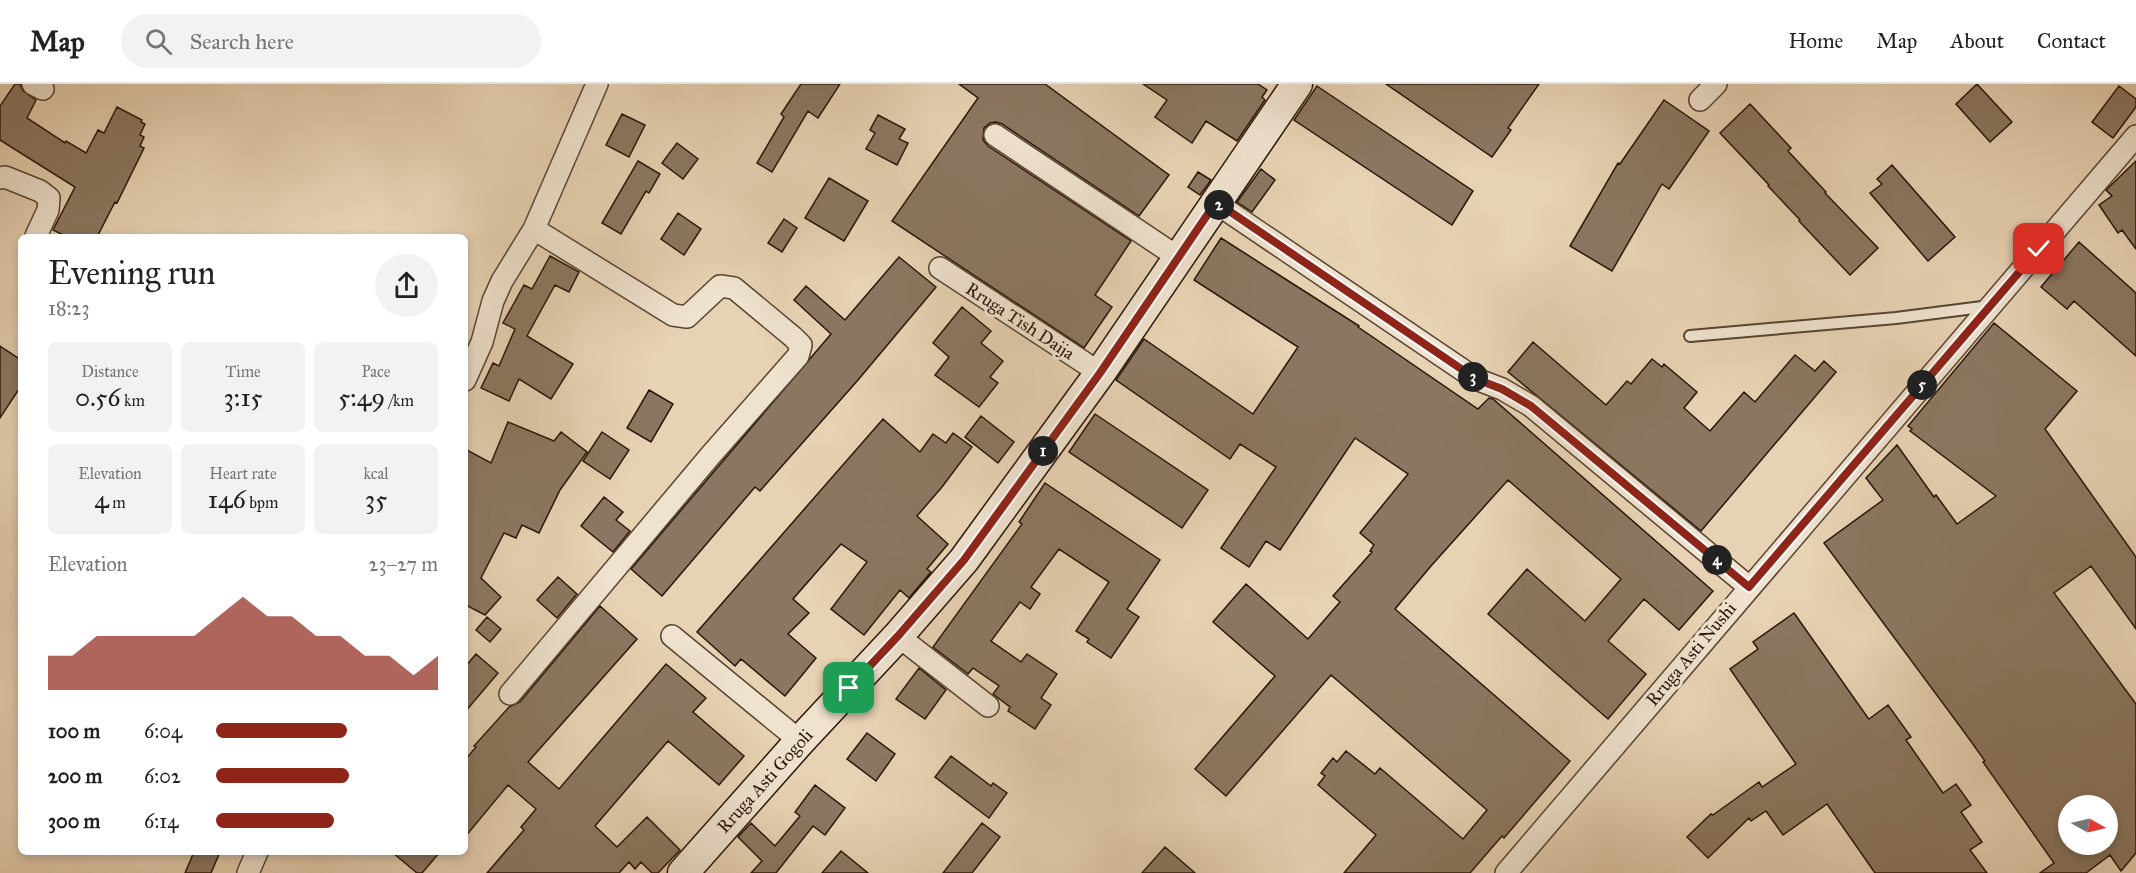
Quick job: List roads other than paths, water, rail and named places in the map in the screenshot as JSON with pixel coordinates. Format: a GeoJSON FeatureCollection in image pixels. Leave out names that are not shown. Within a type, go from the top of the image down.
{"type":"FeatureCollection","features":[{"type":"Feature","properties":{"kind":"street"},"geometry":{"type":"LineString","coordinates":[[468,373],[482,342],[493,301],[502,281],[534,229],[597,84]]}},
{"type":"Feature","properties":{"kind":"street","name":"Rruga Asti Gogoli"},"geometry":{"type":"LineString","coordinates":[[683,873],[964,560],[1100,373],[1297,84]]}},
{"type":"Feature","properties":{"kind":"street"},"geometry":{"type":"LineString","coordinates":[[1700,100],[1716,84]]}},
{"type":"Feature","properties":{"kind":"street"},"geometry":{"type":"LineString","coordinates":[[995,135],[1179,258]]}},
{"type":"Feature","properties":{"kind":"street","name":"Rruga Asti Nushi"},"geometry":{"type":"LineString","coordinates":[[1506,873],[2136,136]]}},
{"type":"Feature","properties":{"kind":"street"},"geometry":{"type":"LineString","coordinates":[[0,178],[5,177],[39,191],[49,198],[48,210],[37,234]]}},
{"type":"Feature","properties":{"kind":"street"},"geometry":{"type":"LineString","coordinates":[[1216,202],[1476,379],[1502,389],[1531,406],[1749,587]]}},
{"type":"Feature","properties":{"kind":"street"},"geometry":{"type":"LineString","coordinates":[[510,694],[710,456],[794,361],[801,345],[734,288],[720,286],[687,317],[673,315],[534,229]]}},
{"type":"Feature","properties":{"kind":"street","name":"Rruga Tish Daija"},"geometry":{"type":"LineString","coordinates":[[940,268],[1100,373]]}},
{"type":"Feature","properties":{"kind":"street"},"geometry":{"type":"LineString","coordinates":[[672,636],[800,741]]}},
{"type":"Feature","properties":{"kind":"street"},"geometry":{"type":"LineString","coordinates":[[898,636],[988,706]]}},
{"type":"Feature","properties":{"kind":"street"},"geometry":{"type":"LineString","coordinates":[[248,873],[256,855]]}},
{"type":"Feature","properties":{"kind":"lane"},"geometry":{"type":"LineString","coordinates":[[1690,336],[1896,318],[1990,306]]}}]}
